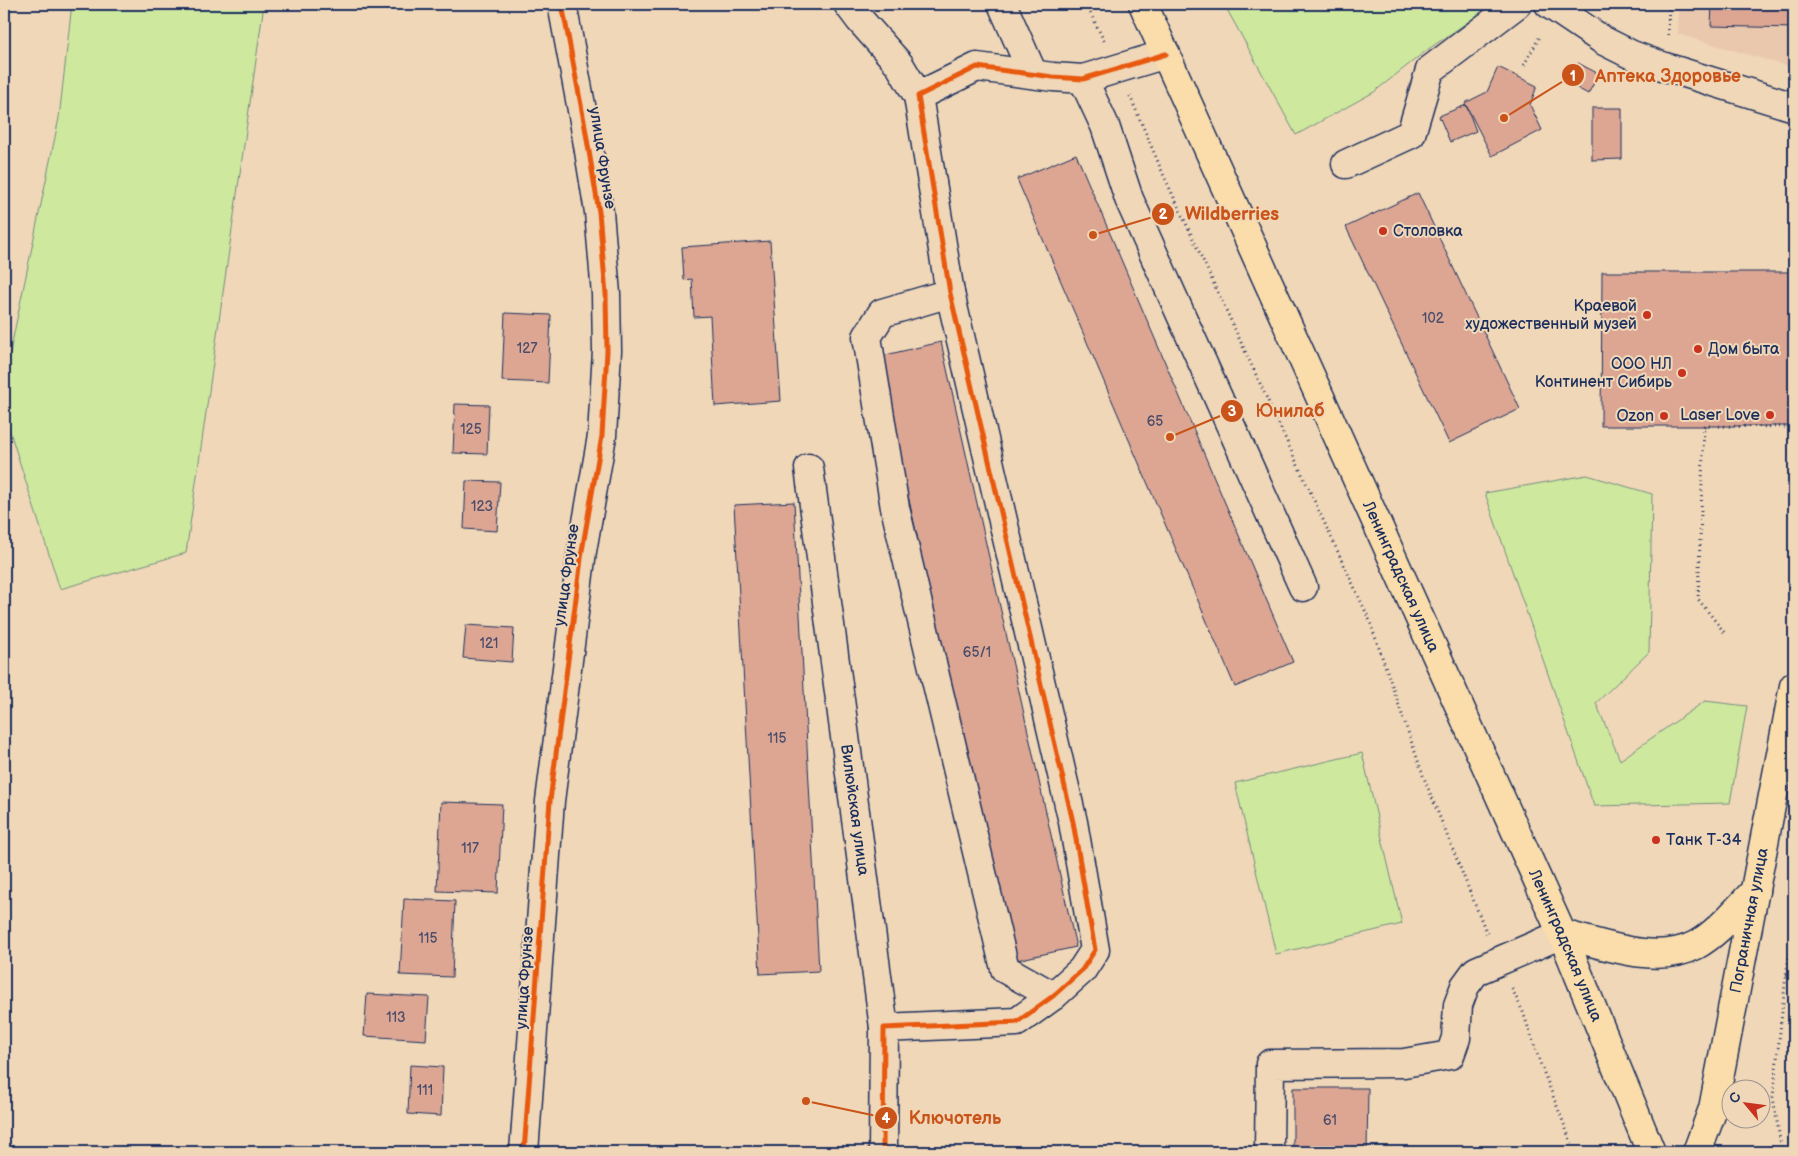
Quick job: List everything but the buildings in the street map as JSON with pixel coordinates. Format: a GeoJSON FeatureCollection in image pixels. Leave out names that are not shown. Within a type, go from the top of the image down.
{"type":"FeatureCollection","features":[{"type":"Feature","properties":{"kind":"main road","name":"Ленинградская улица"},"geometry":{"type":"LineString","coordinates":[[1143,4],[1562,934],[1651,1152]]}},
{"type":"Feature","properties":{"kind":"main road","name":"Пограничная улица"},"geometry":{"type":"LineString","coordinates":[[1697,1152],[1713,1110],[1794,686]]}},
{"type":"Feature","properties":{"kind":"main road"},"geometry":{"type":"LineString","coordinates":[[1562,934],[1643,954],[1670,953],[1683,950],[1705,938],[1755,891]]}},
{"type":"Feature","properties":{"kind":"street","name":"улица Фрунзе"},"geometry":{"type":"LineString","coordinates":[[524,1152],[550,801],[582,552],[602,436],[607,351],[606,294],[599,212],[562,4]]}},
{"type":"Feature","properties":{"kind":"street"},"geometry":{"type":"LineString","coordinates":[[848,4],[899,64],[918,96],[950,293],[1073,822],[1095,950],[1082,970],[1053,996],[1017,1022],[884,1028]]}},
{"type":"Feature","properties":{"kind":"street"},"geometry":{"type":"LineString","coordinates":[[1002,4],[1033,74]]}},
{"type":"Feature","properties":{"kind":"street"},"geometry":{"type":"LineString","coordinates":[[1346,164],[1411,134],[1430,70],[1517,4]]}},
{"type":"Feature","properties":{"kind":"street"},"geometry":{"type":"LineString","coordinates":[[1549,4],[1604,41],[1632,55],[1794,107]]}},
{"type":"Feature","properties":{"kind":"street"},"geometry":{"type":"LineString","coordinates":[[918,96],[977,67],[1053,77],[1083,78],[1166,54]]}},
{"type":"Feature","properties":{"kind":"street"},"geometry":{"type":"LineString","coordinates":[[1083,78],[1105,126],[1129,198],[1303,587]]}},
{"type":"Feature","properties":{"kind":"street"},"geometry":{"type":"LineString","coordinates":[[950,293],[882,313],[868,337],[896,508],[1005,969],[1053,996]]}},
{"type":"Feature","properties":{"kind":"street","name":"Вилюйская улица"},"geometry":{"type":"LineString","coordinates":[[809,468],[884,1028],[883,1152]]}},
{"type":"Feature","properties":{"kind":"street"},"geometry":{"type":"LineString","coordinates":[[1269,1152],[1270,1064],[1404,1063],[1450,1055],[1456,1038],[1458,1005],[1465,986],[1476,971],[1562,934]]}},
{"type":"Feature","properties":{"kind":"path"},"geometry":{"type":"LineString","coordinates":[[1086,4],[1118,68],[1164,176],[1369,619],[1424,778],[1499,961],[1523,1012],[1574,1152]]}},
{"type":"Feature","properties":{"kind":"path"},"geometry":{"type":"LineString","coordinates":[[1724,632],[1698,599],[1704,426],[1794,427]]}},
{"type":"Feature","properties":{"kind":"path"},"geometry":{"type":"LineString","coordinates":[[1782,1152],[1773,1097],[1786,975],[1791,945],[1794,945]]}},
{"type":"Feature","properties":{"kind":"path"},"geometry":{"type":"LineString","coordinates":[[1786,975],[1794,976]]}},
{"type":"Feature","properties":{"kind":"shaded area"},"geometry":{"type":"Polygon","coordinates":[[[1679,4],[1794,4],[1794,68],[1678,34],[1679,4]]]}},
{"type":"Feature","properties":{"kind":"green space"},"geometry":{"type":"Polygon","coordinates":[[[72,4],[264,4],[186,553],[60,589],[4,413],[4,381],[59,118],[72,4]]]}},
{"type":"Feature","properties":{"kind":"green space"},"geometry":{"type":"Polygon","coordinates":[[[1224,4],[1476,4],[1484,11],[1427,50],[1374,92],[1296,135],[1224,4]]]}},
{"type":"Feature","properties":{"kind":"green space"},"geometry":{"type":"Polygon","coordinates":[[[1587,475],[1652,494],[1649,652],[1596,703],[1620,760],[1705,701],[1747,706],[1730,803],[1594,806],[1485,493],[1587,475]]]}},
{"type":"Feature","properties":{"kind":"green space"},"geometry":{"type":"Polygon","coordinates":[[[1362,753],[1402,924],[1276,954],[1235,783],[1362,753]]]}},
{"type":"Feature","properties":{"kind":"cycle path"},"geometry":{"type":"LineString","coordinates":[[524,1152],[550,801],[582,551],[602,436],[607,351],[606,294],[599,212],[562,4]]}},
{"type":"Feature","properties":{"kind":"cycle path"},"geometry":{"type":"LineString","coordinates":[[883,1152],[884,1028],[1017,1022],[1053,996],[1082,970],[1095,950],[1073,822],[950,293],[918,96],[977,67],[1083,79],[1166,54]]}},
{"type":"Feature","properties":{"kind":"place","name":"Аптека Здоровье"},"geometry":{"type":"Point","coordinates":[1504,118]}},
{"type":"Feature","properties":{"kind":"place","name":"Столовка"},"geometry":{"type":"Point","coordinates":[1383,231]}},
{"type":"Feature","properties":{"kind":"place","name":"Wildberries"},"geometry":{"type":"Point","coordinates":[1093,235]}},
{"type":"Feature","properties":{"kind":"place","name":"Краевой художественный музей"},"geometry":{"type":"Point","coordinates":[1647,315]}},
{"type":"Feature","properties":{"kind":"place","name":"Дом быта"},"geometry":{"type":"Point","coordinates":[1698,349]}},
{"type":"Feature","properties":{"kind":"place","name":"ООО НЛ Континент Сибирь"},"geometry":{"type":"Point","coordinates":[1682,373]}},
{"type":"Feature","properties":{"kind":"place","name":"Laser Love"},"geometry":{"type":"Point","coordinates":[1770,415]}},
{"type":"Feature","properties":{"kind":"place","name":"Ozon"},"geometry":{"type":"Point","coordinates":[1664,416]}},
{"type":"Feature","properties":{"kind":"place","name":"Юнилаб"},"geometry":{"type":"Point","coordinates":[1170,437]}},
{"type":"Feature","properties":{"kind":"place","name":"Танк Т-34"},"geometry":{"type":"Point","coordinates":[1656,840]}},
{"type":"Feature","properties":{"kind":"place","name":"Ключотель"},"geometry":{"type":"Point","coordinates":[806,1101]}}]}
